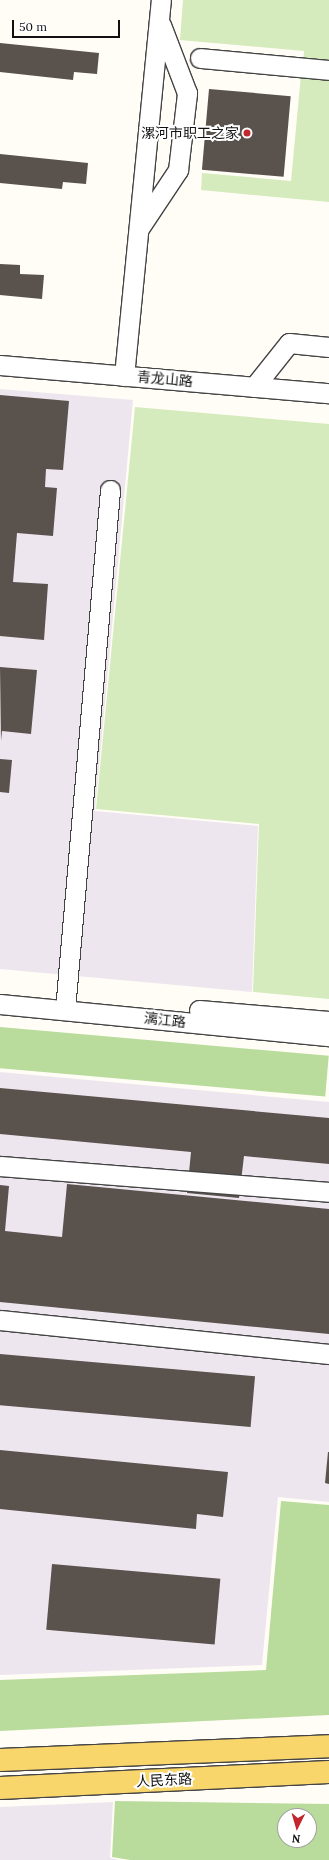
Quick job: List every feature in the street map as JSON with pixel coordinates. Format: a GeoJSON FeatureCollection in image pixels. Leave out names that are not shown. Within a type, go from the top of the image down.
{"type":"FeatureCollection","features":[{"type":"Feature","properties":{"kind":"main road","name":"人民东路"},"geometry":{"type":"LineString","coordinates":[[0,1760],[329,1746]]}},
{"type":"Feature","properties":{"kind":"main road","name":"人民东路"},"geometry":{"type":"LineString","coordinates":[[0,1788],[329,1772]]}},
{"type":"Feature","properties":{"kind":"street"},"geometry":{"type":"LineString","coordinates":[[124,376],[161,0]]}},
{"type":"Feature","properties":{"kind":"street"},"geometry":{"type":"LineString","coordinates":[[138,231],[178,170],[187,93],[159,22]]}},
{"type":"Feature","properties":{"kind":"street"},"geometry":{"type":"LineString","coordinates":[[200,58],[329,70]]}},
{"type":"Feature","properties":{"kind":"street"},"geometry":{"type":"LineString","coordinates":[[254,387],[289,343],[329,347]]}},
{"type":"Feature","properties":{"kind":"street","name":"青龙山路"},"geometry":{"type":"LineString","coordinates":[[0,365],[329,393]]}},
{"type":"Feature","properties":{"kind":"street"},"geometry":{"type":"LineString","coordinates":[[66,1004],[110,490]]}},
{"type":"Feature","properties":{"kind":"street","name":"漓江路"},"geometry":{"type":"LineString","coordinates":[[0,992],[66,1004],[329,1036]]}},
{"type":"Feature","properties":{"kind":"street","name":"漓江路"},"geometry":{"type":"LineString","coordinates":[[0,1004],[66,1004],[329,1021]]}},
{"type":"Feature","properties":{"kind":"street"},"geometry":{"type":"LineString","coordinates":[[0,1166],[329,1192]]}},
{"type":"Feature","properties":{"kind":"street"},"geometry":{"type":"LineString","coordinates":[[0,1320],[329,1354]]}},
{"type":"Feature","properties":{"kind":"shaded area"},"geometry":{"type":"Polygon","coordinates":[[[0,389],[133,400],[95,811],[258,826],[252,992],[0,969],[0,389]]]}},
{"type":"Feature","properties":{"kind":"shaded area"},"geometry":{"type":"Polygon","coordinates":[[[0,1072],[329,1102],[329,1502],[278,1497],[262,1665],[0,1675],[0,1072]]]}},
{"type":"Feature","properties":{"kind":"shaded area"},"geometry":{"type":"Polygon","coordinates":[[[113,1802],[110,1858],[119,1860],[0,1860],[0,1807],[113,1802]]]}},
{"type":"Feature","properties":{"kind":"green space"},"geometry":{"type":"Polygon","coordinates":[[[183,0],[329,0],[329,65],[303,63],[304,51],[180,40],[183,0]]]}},
{"type":"Feature","properties":{"kind":"green space"},"geometry":{"type":"Polygon","coordinates":[[[301,75],[329,78],[329,202],[201,190],[202,173],[291,181],[301,75]]]}},
{"type":"Feature","properties":{"kind":"green space"},"geometry":{"type":"Polygon","coordinates":[[[135,407],[329,424],[329,999],[253,992],[259,824],[96,809],[135,407]]]}},
{"type":"Feature","properties":{"kind":"green space"},"geometry":{"type":"Polygon","coordinates":[[[0,1027],[329,1056],[325,1097],[0,1068],[0,1027]]]}},
{"type":"Feature","properties":{"kind":"green space"},"geometry":{"type":"Polygon","coordinates":[[[281,1501],[329,1505],[329,1715],[0,1731],[0,1680],[266,1670],[281,1501]]]}},
{"type":"Feature","properties":{"kind":"green space"},"geometry":{"type":"Polygon","coordinates":[[[115,1801],[329,1804],[329,1860],[130,1860],[112,1857],[115,1801]]]}},
{"type":"Feature","properties":{"kind":"building"},"geometry":{"type":"Polygon","coordinates":[[[0,43],[99,53],[97,74],[74,72],[73,80],[0,72],[0,43]]]}},
{"type":"Feature","properties":{"kind":"building","name":"漯河市职工之家"},"geometry":{"type":"Polygon","coordinates":[[[209,89],[291,96],[284,177],[202,170],[209,89]]]}},
{"type":"Feature","properties":{"kind":"building"},"geometry":{"type":"Polygon","coordinates":[[[0,154],[88,163],[86,184],[63,182],[62,189],[0,183],[0,154]]]}},
{"type":"Feature","properties":{"kind":"building"},"geometry":{"type":"Polygon","coordinates":[[[0,264],[20,265],[20,274],[44,275],[42,299],[0,295],[0,264]]]}},
{"type":"Feature","properties":{"kind":"building"},"geometry":{"type":"Polygon","coordinates":[[[0,395],[69,401],[63,470],[46,469],[45,487],[57,488],[53,536],[17,533],[13,582],[48,584],[44,640],[0,636],[0,395]]]}},
{"type":"Feature","properties":{"kind":"building"},"geometry":{"type":"Polygon","coordinates":[[[0,667],[37,670],[31,734],[2,731],[1,741],[0,667]]]}},
{"type":"Feature","properties":{"kind":"building"},"geometry":{"type":"Polygon","coordinates":[[[0,759],[12,760],[9,793],[0,792],[0,759]]]}},
{"type":"Feature","properties":{"kind":"building"},"geometry":{"type":"Polygon","coordinates":[[[0,1088],[329,1118],[329,1164],[244,1156],[239,1198],[187,1193],[191,1152],[0,1134],[0,1088]]]}},
{"type":"Feature","properties":{"kind":"building"},"geometry":{"type":"Polygon","coordinates":[[[67,1184],[329,1209],[329,1334],[0,1302],[0,1185],[9,1186],[5,1231],[62,1237],[67,1184]]]}},
{"type":"Feature","properties":{"kind":"building"},"geometry":{"type":"Polygon","coordinates":[[[0,1354],[255,1376],[251,1427],[0,1405],[0,1354]]]}},
{"type":"Feature","properties":{"kind":"building"},"geometry":{"type":"Polygon","coordinates":[[[0,1450],[228,1472],[223,1517],[197,1514],[196,1529],[0,1509],[0,1450]]]}},
{"type":"Feature","properties":{"kind":"building"},"geometry":{"type":"Polygon","coordinates":[[[329,1452],[329,1484],[325,1483],[329,1452]]]}},
{"type":"Feature","properties":{"kind":"building"},"geometry":{"type":"Polygon","coordinates":[[[52,1564],[220,1579],[215,1644],[46,1630],[52,1564]]]}},
{"type":"Feature","properties":{"kind":"place","name":"漯河市职工之家"},"geometry":{"type":"Point","coordinates":[247,133]}}]}
